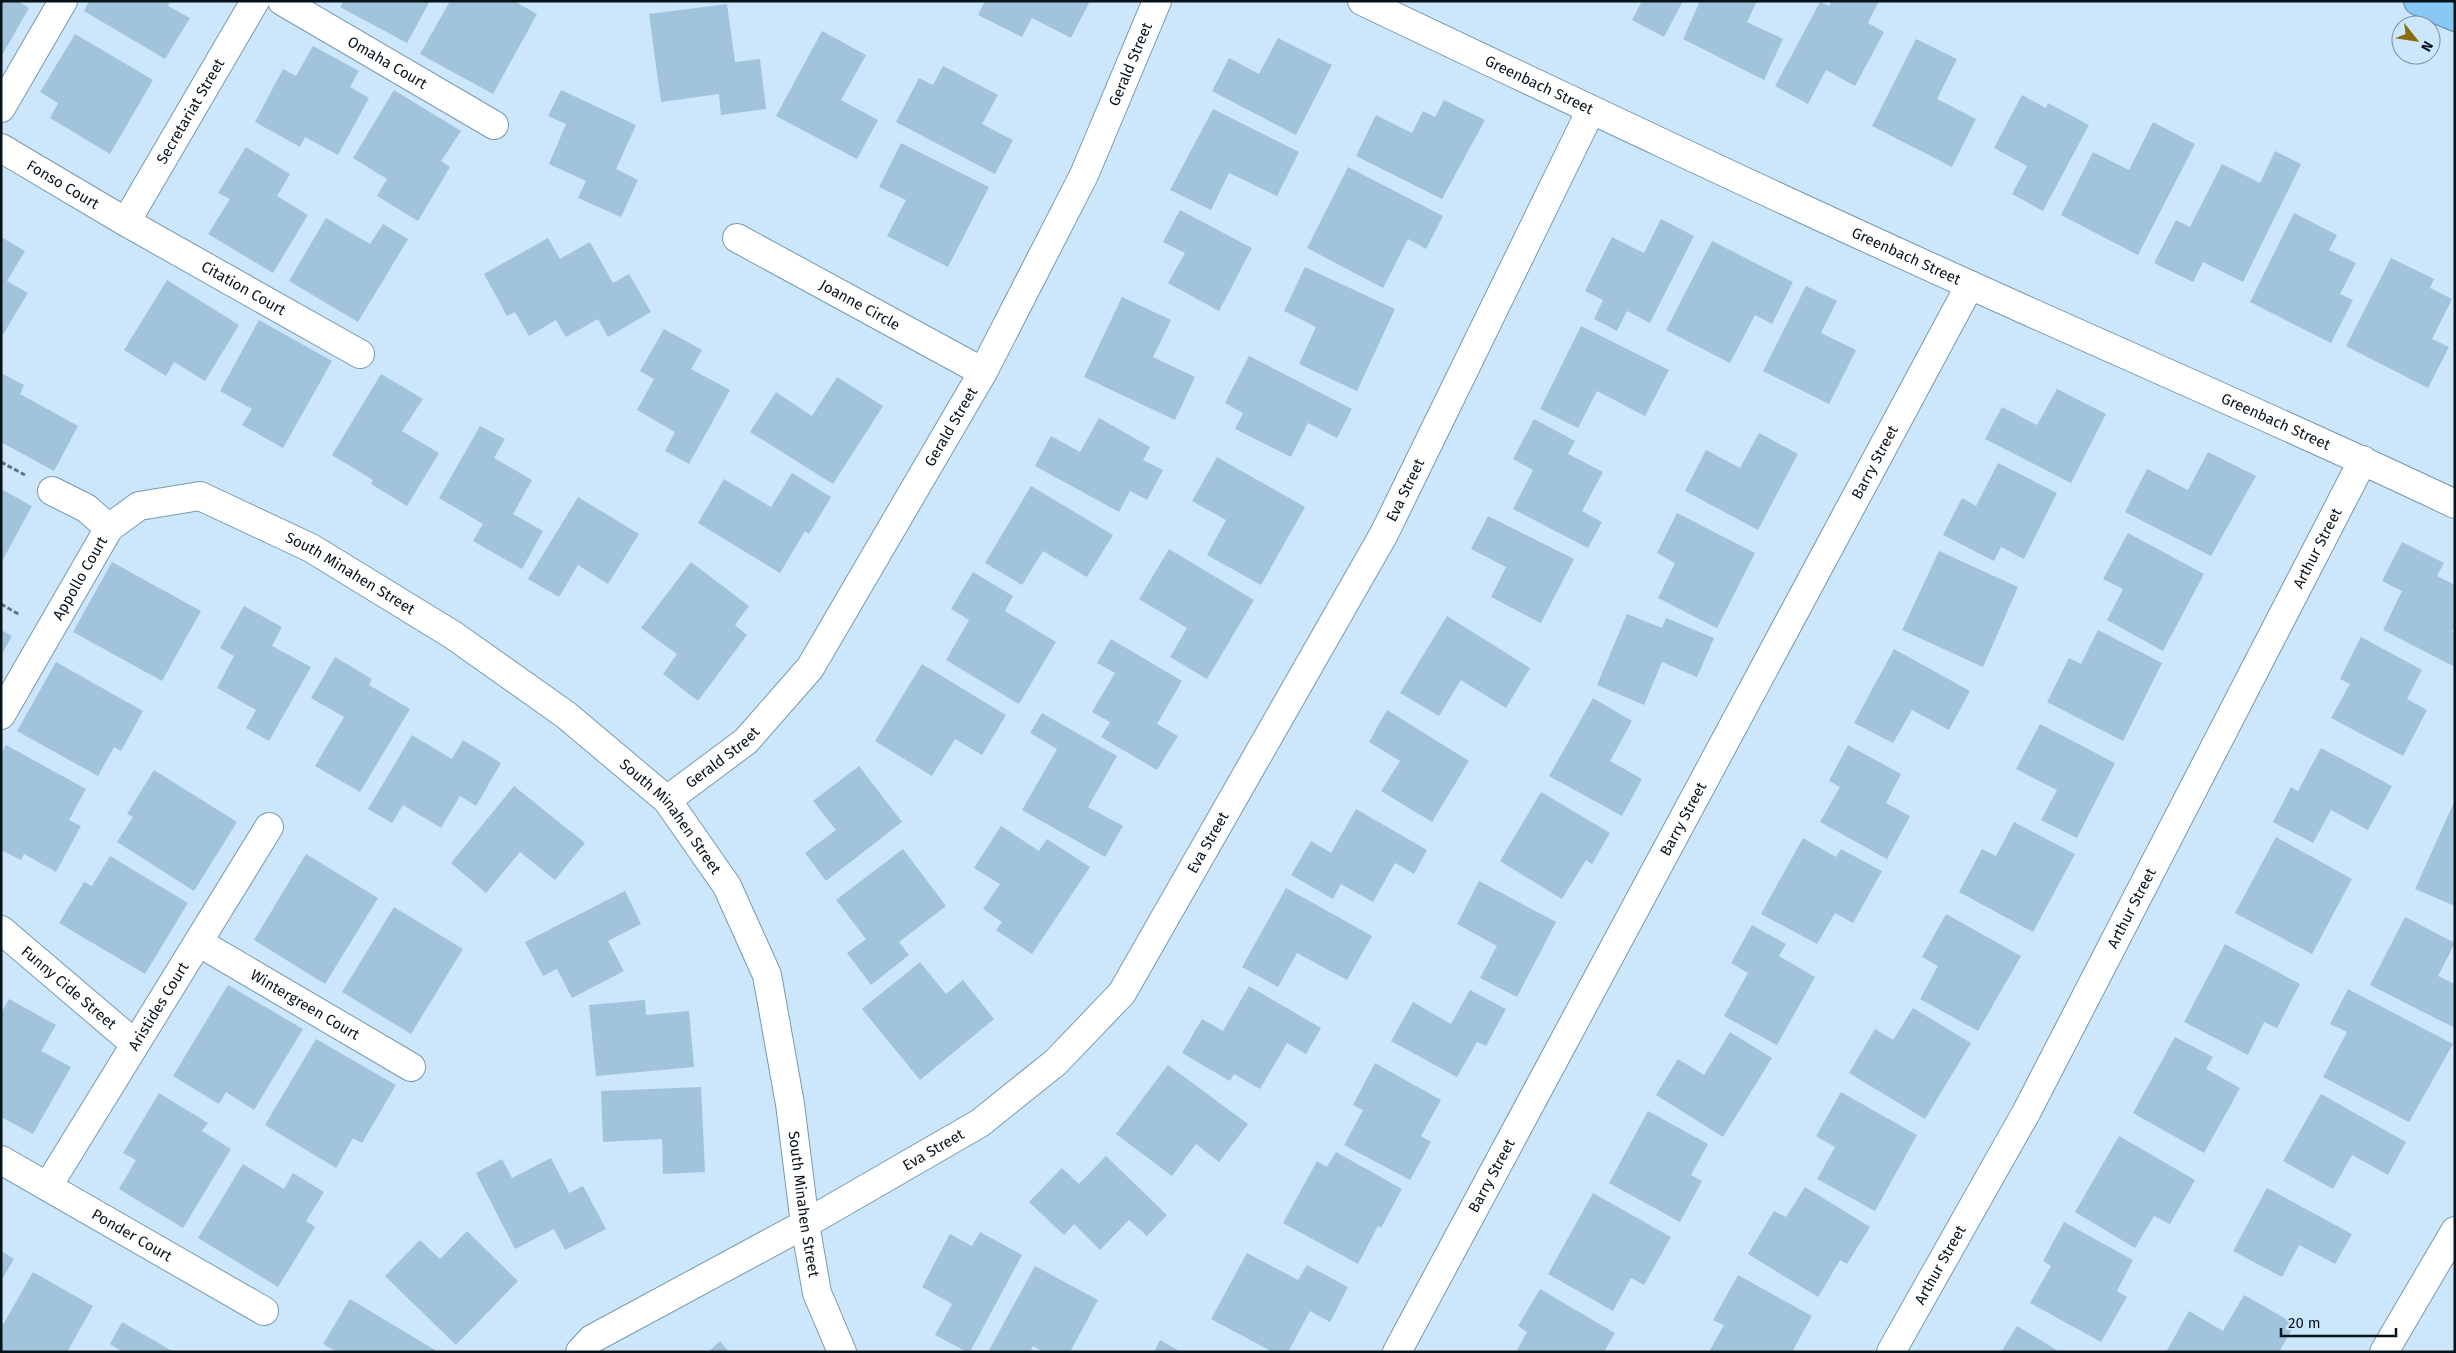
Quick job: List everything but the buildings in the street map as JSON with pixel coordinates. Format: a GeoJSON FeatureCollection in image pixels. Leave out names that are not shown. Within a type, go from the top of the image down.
{"type":"FeatureCollection","features":[{"type":"Feature","properties":{"kind":"highway"},"geometry":{"type":"LineString","coordinates":[[2418,1],[2455,17]]}},
{"type":"Feature","properties":{"kind":"street"},"geometry":{"type":"LineString","coordinates":[[1,108],[63,1]]}},
{"type":"Feature","properties":{"kind":"street","name":"Secretariat Street"},"geometry":{"type":"LineString","coordinates":[[126,222],[255,1]]}},
{"type":"Feature","properties":{"kind":"street","name":"Omaha Court"},"geometry":{"type":"LineString","coordinates":[[282,1],[494,125]]}},
{"type":"Feature","properties":{"kind":"street","name":"Gerald Street"},"geometry":{"type":"LineString","coordinates":[[668,800],[746,741],[810,668],[983,372],[1084,175],[1157,1]]}},
{"type":"Feature","properties":{"kind":"street","name":"Greenbach Street"},"geometry":{"type":"LineString","coordinates":[[1362,1],[1591,110],[1970,285],[2364,460],[2455,504]]}},
{"type":"Feature","properties":{"kind":"street","name":"Eva Street"},"geometry":{"type":"LineString","coordinates":[[580,1352],[592,1339],[805,1224],[980,1123],[1056,1062],[1122,993],[1384,534],[1591,110]]}},
{"type":"Feature","properties":{"kind":"street","name":"Fonso Court"},"geometry":{"type":"LineString","coordinates":[[1,148],[126,222]]}},
{"type":"Feature","properties":{"kind":"street","name":"Citation Court"},"geometry":{"type":"LineString","coordinates":[[126,222],[360,354]]}},
{"type":"Feature","properties":{"kind":"street","name":"Joanne Circle"},"geometry":{"type":"LineString","coordinates":[[737,238],[983,372]]}},
{"type":"Feature","properties":{"kind":"street","name":"Barry Street"},"geometry":{"type":"LineString","coordinates":[[1397,1352],[1970,285]]}},
{"type":"Feature","properties":{"kind":"street","name":"Arthur Street"},"geometry":{"type":"LineString","coordinates":[[1891,1352],[2027,1111],[2364,460]]}},
{"type":"Feature","properties":{"kind":"street"},"geometry":{"type":"LineString","coordinates":[[52,491],[86,508],[108,528]]}},
{"type":"Feature","properties":{"kind":"street","name":"South Minahen Street"},"geometry":{"type":"LineString","coordinates":[[200,496],[311,548],[453,634],[566,716],[668,800],[727,886],[767,975],[790,1104],[805,1224],[817,1293],[842,1352]]}},
{"type":"Feature","properties":{"kind":"street","name":"Appollo Court"},"geometry":{"type":"LineString","coordinates":[[1,715],[108,528],[139,506],[200,496]]}},
{"type":"Feature","properties":{"kind":"street","name":"Aristides Court"},"geometry":{"type":"LineString","coordinates":[[48,1186],[269,827]]}},
{"type":"Feature","properties":{"kind":"street","name":"Funny Cide Street"},"geometry":{"type":"LineString","coordinates":[[1,930],[135,1044]]}},
{"type":"Feature","properties":{"kind":"street","name":"Wintergreen Court"},"geometry":{"type":"LineString","coordinates":[[198,942],[411,1067]]}},
{"type":"Feature","properties":{"kind":"street","name":"Ponder Court"},"geometry":{"type":"LineString","coordinates":[[1,1160],[264,1311]]}},
{"type":"Feature","properties":{"kind":"street"},"geometry":{"type":"LineString","coordinates":[[2384,1352],[2455,1231]]}}]}
